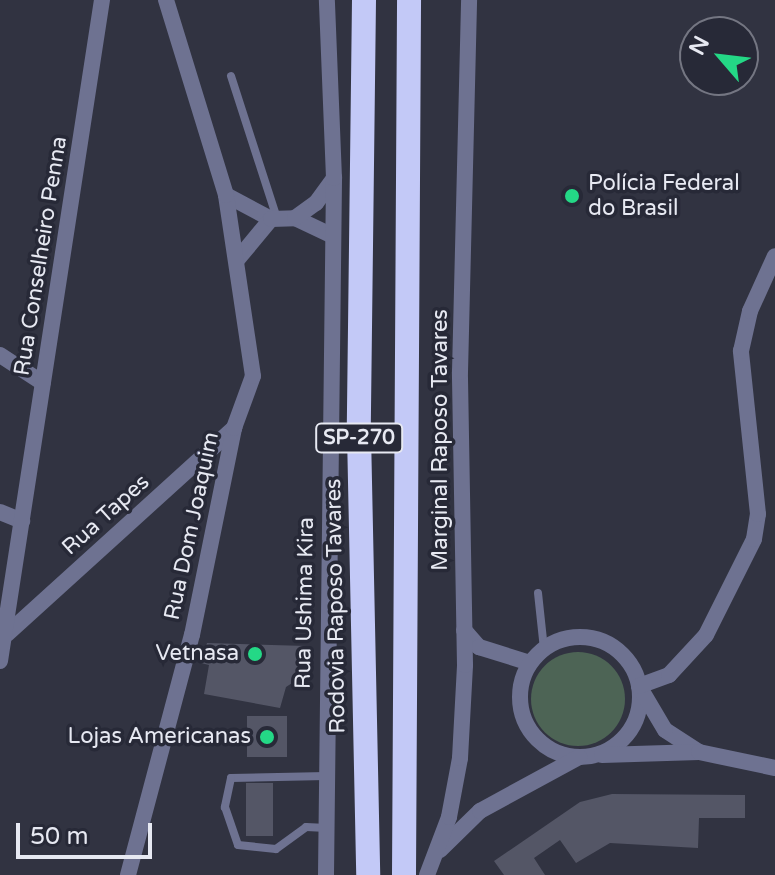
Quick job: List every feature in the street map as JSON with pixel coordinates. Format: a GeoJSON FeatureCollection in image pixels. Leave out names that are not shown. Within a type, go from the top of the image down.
{"type":"FeatureCollection","features":[{"type":"Feature","properties":{"kind":"highway","name":"Rodovia Raposo Tavares"},"geometry":{"type":"LineString","coordinates":[[364,0],[359,434],[367,873]]}},
{"type":"Feature","properties":{"kind":"highway","name":"SP-270"},"geometry":{"type":"LineString","coordinates":[[404,875],[409,0]]}},
{"type":"Feature","properties":{"kind":"street","name":"Rua Conselheiro Penna"},"geometry":{"type":"LineString","coordinates":[[0,661],[7,634],[102,0]]}},
{"type":"Feature","properties":{"kind":"street","name":"Rua Dom Joaquim"},"geometry":{"type":"LineString","coordinates":[[128,875],[192,635],[234,428],[253,376],[226,195],[166,0]]}},
{"type":"Feature","properties":{"kind":"street","name":"Rua Ushima Kira"},"geometry":{"type":"LineString","coordinates":[[326,875],[334,178],[327,0]]}},
{"type":"Feature","properties":{"kind":"street","name":"Marginal Raposo Tavares"},"geometry":{"type":"LineString","coordinates":[[427,875],[437,854],[460,758],[464,630],[460,372],[469,0]]}},
{"type":"Feature","properties":{"kind":"street"},"geometry":{"type":"LineString","coordinates":[[295,218],[316,203],[334,178]]}},
{"type":"Feature","properties":{"kind":"street"},"geometry":{"type":"LineString","coordinates":[[226,195],[274,218],[295,218],[333,236]]}},
{"type":"Feature","properties":{"kind":"street"},"geometry":{"type":"LineString","coordinates":[[237,260],[274,218]]}},
{"type":"Feature","properties":{"kind":"street"},"geometry":{"type":"LineString","coordinates":[[639,686],[669,675],[706,635],[754,539],[758,514],[741,351],[750,311],[775,256]]}},
{"type":"Feature","properties":{"kind":"street"},"geometry":{"type":"LineString","coordinates":[[0,355],[43,383]]}},
{"type":"Feature","properties":{"kind":"street","name":"Rua Tapes"},"geometry":{"type":"LineString","coordinates":[[7,634],[234,428]]}},
{"type":"Feature","properties":{"kind":"street"},"geometry":{"type":"LineString","coordinates":[[0,512],[22,521]]}},
{"type":"Feature","properties":{"kind":"street"},"geometry":{"type":"LineString","coordinates":[[464,630],[479,647],[530,663]]}},
{"type":"Feature","properties":{"kind":"street"},"geometry":{"type":"LineString","coordinates":[[699,752],[665,730],[639,686],[632,667],[602,641],[572,638],[544,649],[530,663],[520,694],[527,725],[549,749],[583,757],[699,752],[775,768]]}},
{"type":"Feature","properties":{"kind":"street"},"geometry":{"type":"LineString","coordinates":[[437,854],[480,811],[621,740],[639,706],[639,686]]}},
{"type":"Feature","properties":{"kind":"lane"},"geometry":{"type":"LineString","coordinates":[[231,76],[274,218]]}},
{"type":"Feature","properties":{"kind":"lane"},"geometry":{"type":"LineString","coordinates":[[538,593],[544,649]]}},
{"type":"Feature","properties":{"kind":"lane"},"geometry":{"type":"LineString","coordinates":[[327,776],[231,778],[225,807],[238,845],[276,849],[306,827],[327,828]]}},
{"type":"Feature","properties":{"kind":"green space"},"geometry":{"type":"Polygon","coordinates":[[[578,652],[596,655],[611,666],[622,681],[625,699],[622,717],[611,732],[596,743],[578,746],[560,743],[545,732],[534,717],[531,699],[534,681],[545,666],[560,655],[578,652]]]}},
{"type":"Feature","properties":{"kind":"building"},"geometry":{"type":"Polygon","coordinates":[[[207,643],[307,646],[306,674],[286,687],[280,708],[204,694],[209,665],[201,663],[207,643]]]}},
{"type":"Feature","properties":{"kind":"building","name":"Lojas Americanas"},"geometry":{"type":"Polygon","coordinates":[[[247,716],[287,716],[287,757],[247,757],[247,716]]]}},
{"type":"Feature","properties":{"kind":"building"},"geometry":{"type":"Polygon","coordinates":[[[246,783],[273,783],[273,836],[246,836],[246,783]]]}},
{"type":"Feature","properties":{"kind":"building"},"geometry":{"type":"Polygon","coordinates":[[[612,794],[745,795],[745,818],[699,818],[698,848],[610,843],[576,863],[560,840],[534,858],[545,875],[504,875],[494,861],[580,802],[612,794]]]}},
{"type":"Feature","properties":{"kind":"place","name":"Polícia Federal do Brasil"},"geometry":{"type":"Point","coordinates":[572,196]}},
{"type":"Feature","properties":{"kind":"place","name":"Vetnasa"},"geometry":{"type":"Point","coordinates":[255,654]}},
{"type":"Feature","properties":{"kind":"place","name":"Lojas Americanas"},"geometry":{"type":"Point","coordinates":[267,737]}}]}
